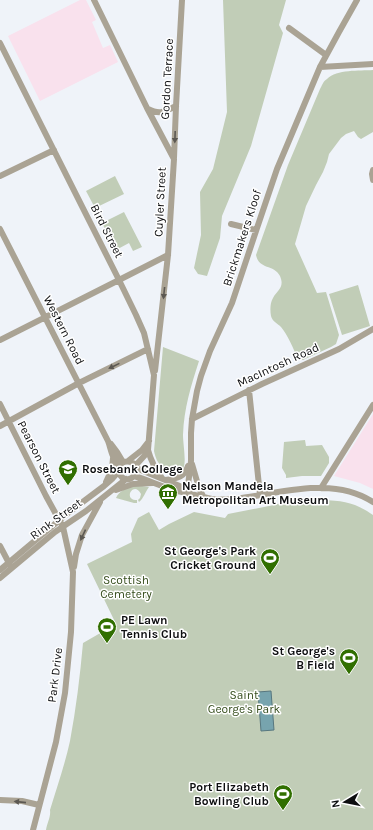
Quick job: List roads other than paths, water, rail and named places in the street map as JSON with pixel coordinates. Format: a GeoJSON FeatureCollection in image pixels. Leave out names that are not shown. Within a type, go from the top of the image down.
{"type":"FeatureCollection","features":[{"type":"Feature","properties":{"kind":"street","name":"Cuyler Street"},"geometry":{"type":"LineString","coordinates":[[94,0],[174,159],[168,255],[154,375]]}},
{"type":"Feature","properties":{"kind":"street","name":"Gordon Terrace"},"geometry":{"type":"LineString","coordinates":[[174,159],[182,0]]}},
{"type":"Feature","properties":{"kind":"street","name":"Brickmakers Kloof"},"geometry":{"type":"LineString","coordinates":[[187,491],[191,460],[192,419],[197,391],[210,350],[232,303],[277,169],[320,67],[357,0]]}},
{"type":"Feature","properties":{"kind":"street"},"geometry":{"type":"LineString","coordinates":[[289,28],[326,55]]}},
{"type":"Feature","properties":{"kind":"street","name":"Bird Street"},"geometry":{"type":"LineString","coordinates":[[0,43],[144,333],[154,375],[148,450]]}},
{"type":"Feature","properties":{"kind":"street"},"geometry":{"type":"LineString","coordinates":[[0,59],[7,55]]}},
{"type":"Feature","properties":{"kind":"street"},"geometry":{"type":"LineString","coordinates":[[320,67],[373,64]]}},
{"type":"Feature","properties":{"kind":"street"},"geometry":{"type":"LineString","coordinates":[[147,108],[159,113],[176,106]]}},
{"type":"Feature","properties":{"kind":"street"},"geometry":{"type":"LineString","coordinates":[[0,176],[54,150]]}},
{"type":"Feature","properties":{"kind":"street"},"geometry":{"type":"LineString","coordinates":[[373,170],[373,180]]}},
{"type":"Feature","properties":{"kind":"street"},"geometry":{"type":"LineString","coordinates":[[231,224],[256,230]]}},
{"type":"Feature","properties":{"kind":"street","name":"Western Road"},"geometry":{"type":"LineString","coordinates":[[0,229],[108,441],[118,470]]}},
{"type":"Feature","properties":{"kind":"street"},"geometry":{"type":"LineString","coordinates":[[0,340],[168,255]]}},
{"type":"Feature","properties":{"kind":"street","name":"MacIntosh Road"},"geometry":{"type":"LineString","coordinates":[[192,419],[249,390],[339,349],[373,329]]}},
{"type":"Feature","properties":{"kind":"street"},"geometry":{"type":"LineString","coordinates":[[0,426],[79,383],[148,349]]}},
{"type":"Feature","properties":{"kind":"street"},"geometry":{"type":"LineString","coordinates":[[249,390],[260,495]]}},
{"type":"Feature","properties":{"kind":"street","name":"Pearson Street"},"geometry":{"type":"LineString","coordinates":[[0,404],[59,521]]}},
{"type":"Feature","properties":{"kind":"street"},"geometry":{"type":"LineString","coordinates":[[321,488],[373,405]]}},
{"type":"Feature","properties":{"kind":"street","name":"Western Road"},"geometry":{"type":"LineString","coordinates":[[108,441],[126,462]]}},
{"type":"Feature","properties":{"kind":"street"},"geometry":{"type":"LineString","coordinates":[[149,441],[142,450],[119,466],[118,470],[121,477],[126,479],[134,476],[173,489],[187,491]]}},
{"type":"Feature","properties":{"kind":"street"},"geometry":{"type":"LineString","coordinates":[[148,450],[155,468],[163,479]]}},
{"type":"Feature","properties":{"kind":"street"},"geometry":{"type":"LineString","coordinates":[[134,476],[136,473],[135,467],[148,450]]}},
{"type":"Feature","properties":{"kind":"street"},"geometry":{"type":"LineString","coordinates":[[163,479],[180,477],[184,474],[188,466],[191,450]]}},
{"type":"Feature","properties":{"kind":"street"},"geometry":{"type":"LineString","coordinates":[[104,486],[112,469],[112,455]]}},
{"type":"Feature","properties":{"kind":"street"},"geometry":{"type":"LineString","coordinates":[[191,460],[199,488],[204,498]]}},
{"type":"Feature","properties":{"kind":"street"},"geometry":{"type":"LineString","coordinates":[[126,462],[131,462],[135,467],[204,498],[233,499],[297,489],[321,488],[342,489],[356,493],[373,502]]}},
{"type":"Feature","properties":{"kind":"street","name":"Rink Street"},"geometry":{"type":"LineString","coordinates":[[0,578],[10,566],[68,513],[112,479],[118,470]]}},
{"type":"Feature","properties":{"kind":"street","name":"Rink Street"},"geometry":{"type":"LineString","coordinates":[[0,570],[10,566],[106,496],[126,479]]}},
{"type":"Feature","properties":{"kind":"street"},"geometry":{"type":"LineString","coordinates":[[106,496],[125,486],[133,484],[156,483]]}},
{"type":"Feature","properties":{"kind":"street"},"geometry":{"type":"LineString","coordinates":[[73,572],[80,540],[100,500]]}},
{"type":"Feature","properties":{"kind":"street","name":"Park Drive"},"geometry":{"type":"LineString","coordinates":[[33,830],[56,742],[65,693],[71,632],[73,572],[63,527],[59,521]]}},
{"type":"Feature","properties":{"kind":"street"},"geometry":{"type":"LineString","coordinates":[[0,546],[10,566]]}},
{"type":"Feature","properties":{"kind":"street"},"geometry":{"type":"LineString","coordinates":[[0,800],[22,801],[39,805]]}},
{"type":"Feature","properties":{"kind":"water"},"geometry":{"type":"Polygon","coordinates":[[[271,691],[274,730],[261,731],[258,692],[271,691]]]}},
{"type":"Feature","properties":{"kind":"place","name":"Rosebank College"},"geometry":{"type":"Point","coordinates":[68,486]}},
{"type":"Feature","properties":{"kind":"place","name":"Nelson Mandela Metropolitan Art Museum"},"geometry":{"type":"Point","coordinates":[168,510]}},
{"type":"Feature","properties":{"kind":"place","name":"St George's Park Cricket Ground"},"geometry":{"type":"Point","coordinates":[270,575]}},
{"type":"Feature","properties":{"kind":"place","name":"PE Lawn Tennis Club"},"geometry":{"type":"Point","coordinates":[107,644]}},
{"type":"Feature","properties":{"kind":"place","name":"St George's B Field"},"geometry":{"type":"Point","coordinates":[349,675]}},
{"type":"Feature","properties":{"kind":"place","name":"Port Elizabeth Bowling Club"},"geometry":{"type":"Point","coordinates":[283,811]}},
{"type":"Feature","properties":{"kind":"park label","name":"Scottish Cemetery"},"geometry":{"type":"Point","coordinates":[126,587]}},
{"type":"Feature","properties":{"kind":"park label","name":"Saint George's Park"},"geometry":{"type":"Point","coordinates":[244,702]}}]}
